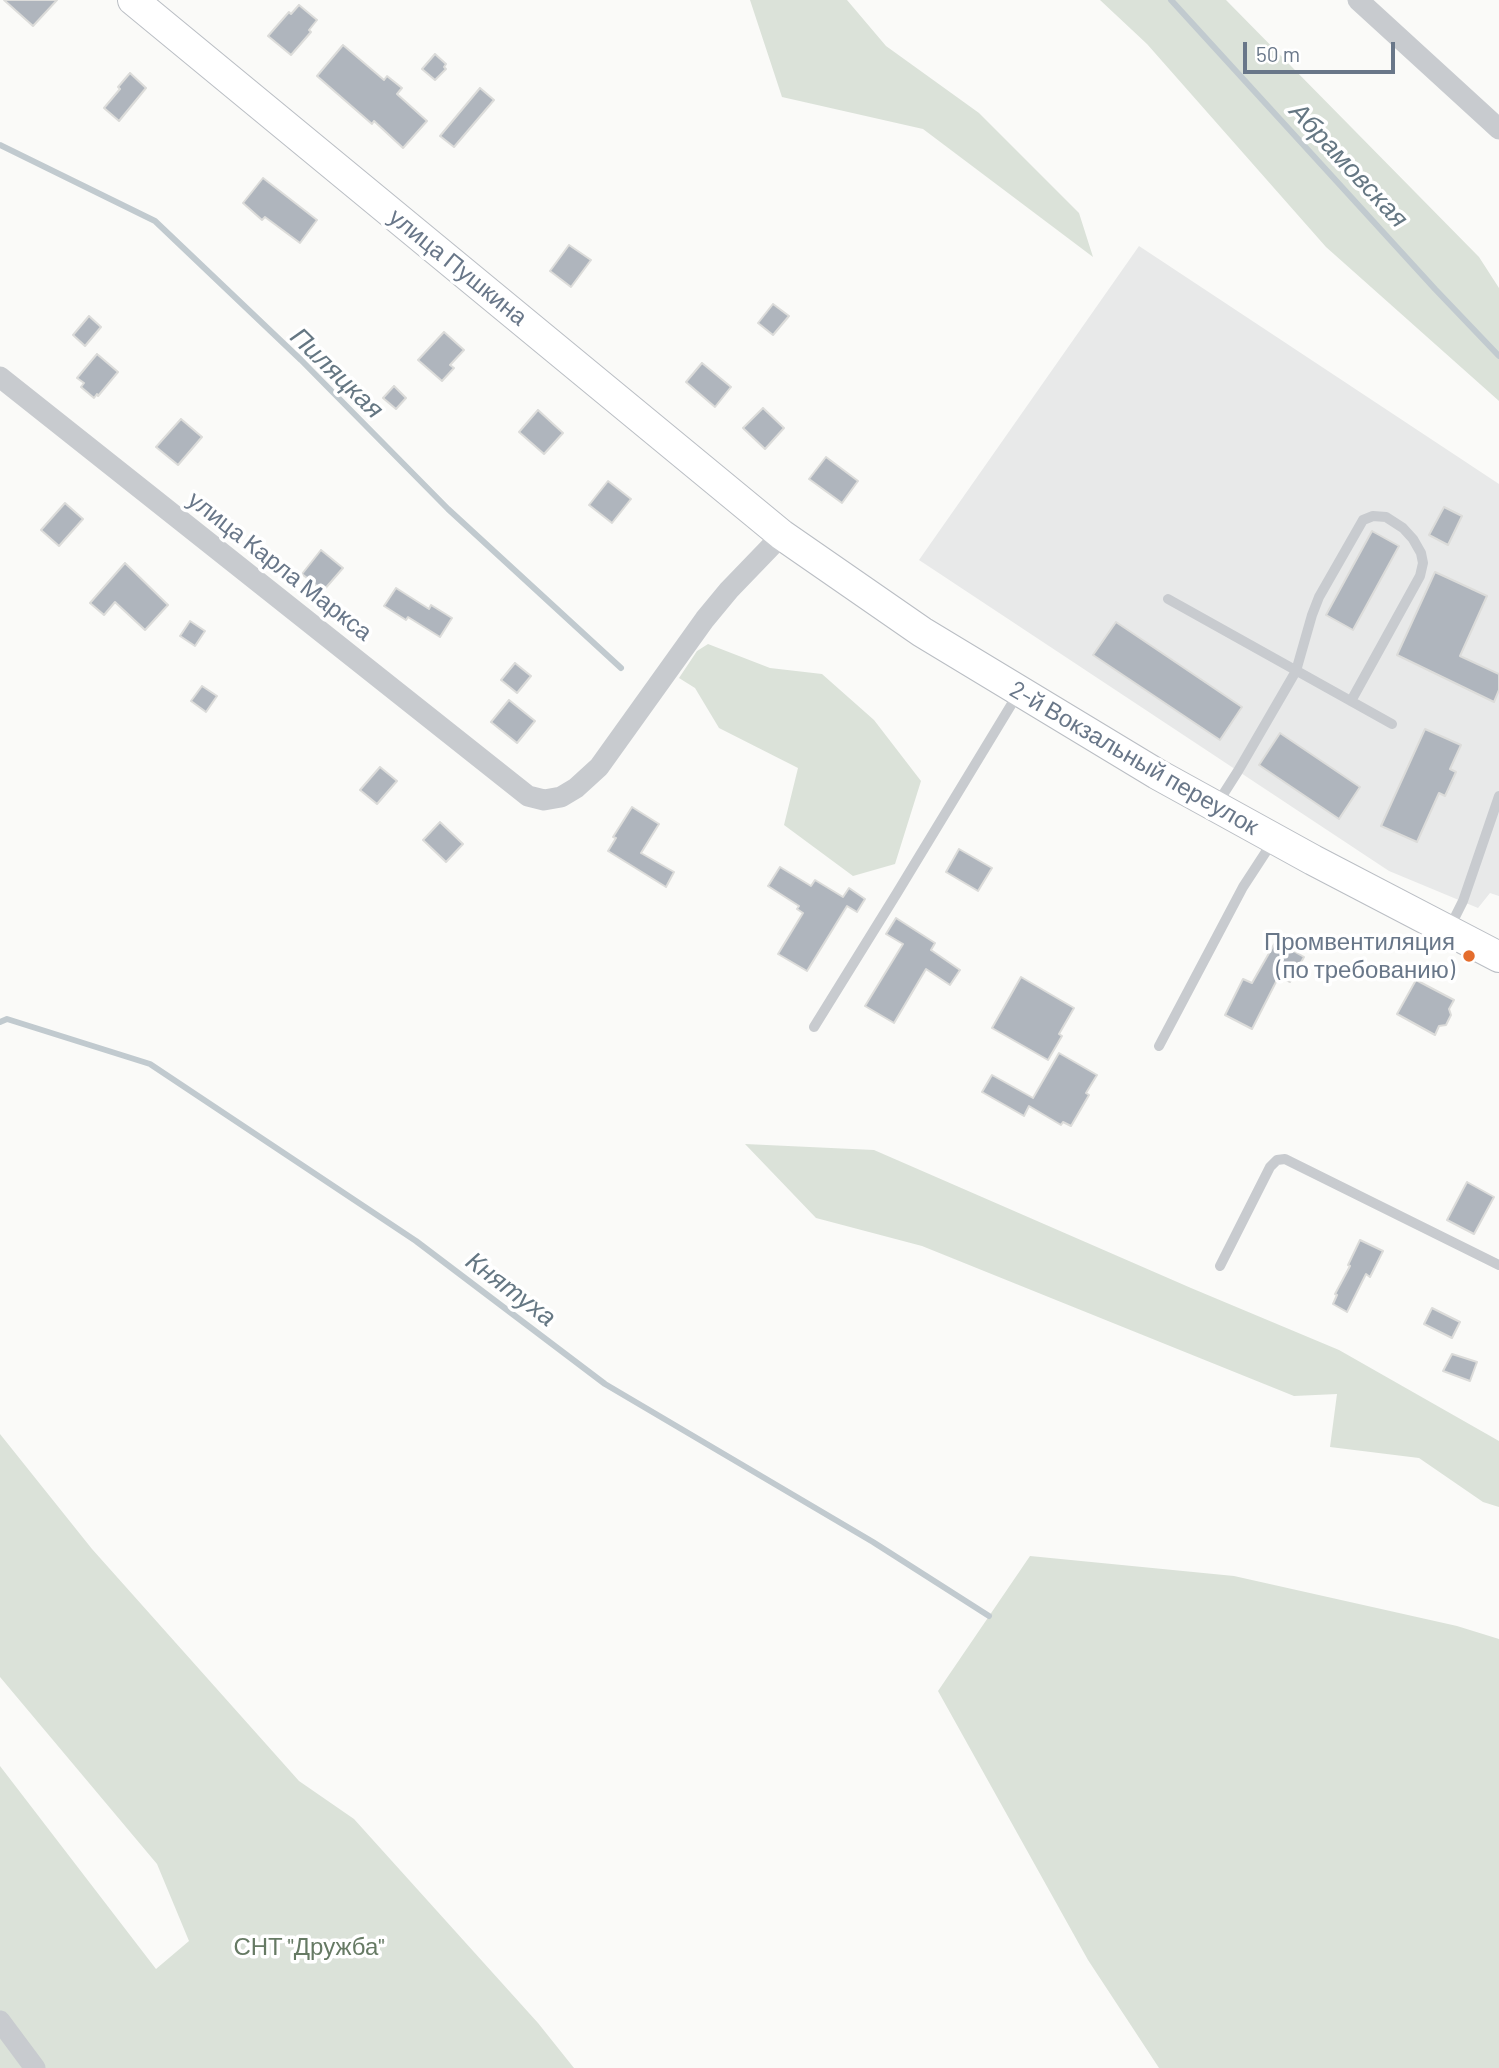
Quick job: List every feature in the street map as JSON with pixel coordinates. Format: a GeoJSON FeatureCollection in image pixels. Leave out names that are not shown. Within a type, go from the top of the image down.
{"type":"FeatureCollection","features":[{"type":"Feature","properties":{"kind":"street","name":"улица Пушкина"},"geometry":{"type":"LineString","coordinates":[[133,0],[782,535]]}},
{"type":"Feature","properties":{"kind":"street"},"geometry":{"type":"LineString","coordinates":[[1358,0],[1499,129]]}},
{"type":"Feature","properties":{"kind":"street","name":"улица Карла Маркса"},"geometry":{"type":"LineString","coordinates":[[0,377],[528,796],[544,800],[561,797],[576,788],[599,767],[705,619],[782,535]]}},
{"type":"Feature","properties":{"kind":"street","name":"2-й Вокзальный переулок"},"geometry":{"type":"LineString","coordinates":[[782,535],[922,632],[1157,774],[1499,957]]}},
{"type":"Feature","properties":{"kind":"street"},"geometry":{"type":"LineString","coordinates":[[0,2021],[35,2068]]}},
{"type":"Feature","properties":{"kind":"lane"},"geometry":{"type":"LineString","coordinates":[[1215,806],[1296,671],[1319,597],[1363,520],[1373,516],[1386,517],[1403,528],[1413,539],[1423,563],[1420,576],[1351,701]]}},
{"type":"Feature","properties":{"kind":"lane"},"geometry":{"type":"LineString","coordinates":[[1168,599],[1392,724]]}},
{"type":"Feature","properties":{"kind":"lane"},"geometry":{"type":"LineString","coordinates":[[814,1027],[1019,692]]}},
{"type":"Feature","properties":{"kind":"lane"},"geometry":{"type":"LineString","coordinates":[[1448,931],[1463,901],[1499,796]]}},
{"type":"Feature","properties":{"kind":"lane"},"geometry":{"type":"LineString","coordinates":[[1159,1046],[1243,887],[1275,839]]}},
{"type":"Feature","properties":{"kind":"lane"},"geometry":{"type":"LineString","coordinates":[[1220,1266],[1270,1167],[1277,1160],[1284,1159],[1497,1260]]}},
{"type":"Feature","properties":{"kind":"shaded area"},"geometry":{"type":"Polygon","coordinates":[[[1139,246],[1499,484],[1499,896],[1490,893],[1478,908],[1389,871],[919,560],[1139,246]]]}},
{"type":"Feature","properties":{"kind":"green space"},"geometry":{"type":"Polygon","coordinates":[[[750,0],[847,0],[886,46],[979,113],[1079,213],[1093,257],[923,129],[782,97],[750,0]]]}},
{"type":"Feature","properties":{"kind":"green space"},"geometry":{"type":"Polygon","coordinates":[[[1100,0],[1226,0],[1479,257],[1499,288],[1499,401],[1326,247],[1147,44],[1100,0]]]}},
{"type":"Feature","properties":{"kind":"green space"},"geometry":{"type":"Polygon","coordinates":[[[708,644],[770,668],[822,674],[874,720],[921,781],[895,864],[853,876],[784,825],[798,768],[719,728],[695,688],[679,678],[697,651],[708,644]]]}},
{"type":"Feature","properties":{"kind":"green space"},"geometry":{"type":"Polygon","coordinates":[[[745,1144],[874,1150],[1339,1350],[1499,1441],[1499,1507],[1483,1502],[1419,1458],[1330,1447],[1337,1394],[1294,1396],[922,1246],[816,1218],[745,1144]]]}},
{"type":"Feature","properties":{"kind":"green space","name":"СНТ \"Дружба\""},"geometry":{"type":"Polygon","coordinates":[[[0,1434],[92,1549],[299,1781],[354,1819],[538,2023],[574,2068],[0,2068],[0,1766],[156,1969],[189,1941],[157,1864],[0,1677],[0,1434]]]}},
{"type":"Feature","properties":{"kind":"green space"},"geometry":{"type":"Polygon","coordinates":[[[1030,1556],[1234,1576],[1457,1626],[1499,1639],[1499,2068],[1159,2068],[1088,1960],[938,1691],[1030,1556]]]}},
{"type":"Feature","properties":{"kind":"building"},"geometry":{"type":"Polygon","coordinates":[[[4,0],[57,0],[33,26],[4,0]]]}},
{"type":"Feature","properties":{"kind":"building"},"geometry":{"type":"Polygon","coordinates":[[[299,5],[317,20],[309,30],[311,32],[291,55],[268,36],[289,12],[291,14],[299,5]]]}},
{"type":"Feature","properties":{"kind":"building"},"geometry":{"type":"Polygon","coordinates":[[[343,45],[384,80],[387,76],[402,88],[397,94],[427,121],[403,148],[317,76],[343,45]]]}},
{"type":"Feature","properties":{"kind":"building"},"geometry":{"type":"Polygon","coordinates":[[[435,54],[446,64],[446,69],[435,80],[422,69],[435,54]]]}},
{"type":"Feature","properties":{"kind":"building"},"geometry":{"type":"Polygon","coordinates":[[[130,73],[146,88],[119,121],[104,108],[130,73]]]}},
{"type":"Feature","properties":{"kind":"building"},"geometry":{"type":"Polygon","coordinates":[[[480,88],[494,100],[454,147],[440,136],[480,88]]]}},
{"type":"Feature","properties":{"kind":"building"},"geometry":{"type":"Polygon","coordinates":[[[263,178],[317,220],[300,243],[265,217],[262,220],[243,203],[263,178]]]}},
{"type":"Feature","properties":{"kind":"building"},"geometry":{"type":"Polygon","coordinates":[[[569,245],[591,260],[571,287],[550,271],[569,245]]]}},
{"type":"Feature","properties":{"kind":"building"},"geometry":{"type":"Polygon","coordinates":[[[773,304],[789,316],[773,335],[758,323],[773,304]]]}},
{"type":"Feature","properties":{"kind":"building"},"geometry":{"type":"Polygon","coordinates":[[[89,316],[101,327],[85,346],[73,335],[89,316]]]}},
{"type":"Feature","properties":{"kind":"building"},"geometry":{"type":"Polygon","coordinates":[[[444,332],[464,350],[450,365],[454,368],[442,381],[418,360],[444,332]]]}},
{"type":"Feature","properties":{"kind":"building"},"geometry":{"type":"Polygon","coordinates":[[[97,354],[118,372],[94,398],[81,387],[84,383],[77,378],[97,354]]]}},
{"type":"Feature","properties":{"kind":"building"},"geometry":{"type":"Polygon","coordinates":[[[702,363],[731,387],[715,407],[686,382],[702,363]]]}},
{"type":"Feature","properties":{"kind":"building"},"geometry":{"type":"Polygon","coordinates":[[[394,386],[406,398],[396,409],[383,398],[394,386]]]}},
{"type":"Feature","properties":{"kind":"building"},"geometry":{"type":"Polygon","coordinates":[[[763,408],[784,428],[765,449],[743,428],[763,408]]]}},
{"type":"Feature","properties":{"kind":"building"},"geometry":{"type":"Polygon","coordinates":[[[538,410],[563,433],[544,454],[519,432],[538,410]]]}},
{"type":"Feature","properties":{"kind":"building"},"geometry":{"type":"Polygon","coordinates":[[[181,419],[202,437],[178,465],[156,447],[181,419]]]}},
{"type":"Feature","properties":{"kind":"building"},"geometry":{"type":"Polygon","coordinates":[[[826,457],[858,481],[842,503],[809,479],[826,457]]]}},
{"type":"Feature","properties":{"kind":"building"},"geometry":{"type":"Polygon","coordinates":[[[608,481],[631,499],[612,523],[589,505],[608,481]]]}},
{"type":"Feature","properties":{"kind":"building"},"geometry":{"type":"Polygon","coordinates":[[[65,503],[83,519],[59,546],[41,530],[65,503]]]}},
{"type":"Feature","properties":{"kind":"building"},"geometry":{"type":"Polygon","coordinates":[[[1444,507],[1462,516],[1448,545],[1429,535],[1444,507]]]}},
{"type":"Feature","properties":{"kind":"building"},"geometry":{"type":"Polygon","coordinates":[[[1372,531],[1399,546],[1353,630],[1326,615],[1372,531]]]}},
{"type":"Feature","properties":{"kind":"building"},"geometry":{"type":"Polygon","coordinates":[[[321,550],[343,568],[323,591],[302,574],[321,550]]]}},
{"type":"Feature","properties":{"kind":"building"},"geometry":{"type":"Polygon","coordinates":[[[125,563],[168,605],[145,630],[115,602],[104,615],[90,603],[125,563]]]}},
{"type":"Feature","properties":{"kind":"building"},"geometry":{"type":"Polygon","coordinates":[[[1435,572],[1487,596],[1460,656],[1499,674],[1499,690],[1494,702],[1397,655],[1435,572]]]}},
{"type":"Feature","properties":{"kind":"building"},"geometry":{"type":"Polygon","coordinates":[[[396,588],[429,609],[431,605],[452,618],[440,637],[384,606],[396,588]]]}},
{"type":"Feature","properties":{"kind":"building"},"geometry":{"type":"Polygon","coordinates":[[[190,621],[205,631],[195,646],[180,636],[190,621]]]}},
{"type":"Feature","properties":{"kind":"building"},"geometry":{"type":"Polygon","coordinates":[[[1116,622],[1242,707],[1220,740],[1093,655],[1116,622]]]}},
{"type":"Feature","properties":{"kind":"building"},"geometry":{"type":"Polygon","coordinates":[[[515,663],[531,676],[517,693],[501,680],[515,663]]]}},
{"type":"Feature","properties":{"kind":"building"},"geometry":{"type":"Polygon","coordinates":[[[202,686],[217,696],[206,712],[191,701],[202,686]]]}},
{"type":"Feature","properties":{"kind":"building"},"geometry":{"type":"Polygon","coordinates":[[[509,700],[535,721],[517,743],[491,722],[509,700]]]}},
{"type":"Feature","properties":{"kind":"building"},"geometry":{"type":"Polygon","coordinates":[[[1425,729],[1461,745],[1450,769],[1456,772],[1445,796],[1439,793],[1417,842],[1381,826],[1425,729]]]}},
{"type":"Feature","properties":{"kind":"building"},"geometry":{"type":"Polygon","coordinates":[[[1280,733],[1360,787],[1339,819],[1259,765],[1280,733]]]}},
{"type":"Feature","properties":{"kind":"building"},"geometry":{"type":"Polygon","coordinates":[[[380,767],[397,781],[377,804],[360,790],[380,767]]]}},
{"type":"Feature","properties":{"kind":"building"},"geometry":{"type":"Polygon","coordinates":[[[632,807],[659,824],[641,853],[674,872],[666,887],[608,851],[616,838],[613,837],[632,807]]]}},
{"type":"Feature","properties":{"kind":"building"},"geometry":{"type":"Polygon","coordinates":[[[440,822],[463,844],[446,862],[423,840],[440,822]]]}},
{"type":"Feature","properties":{"kind":"building"},"geometry":{"type":"Polygon","coordinates":[[[959,849],[992,868],[978,891],[946,872],[959,849]]]}},
{"type":"Feature","properties":{"kind":"building"},"geometry":{"type":"Polygon","coordinates":[[[780,867],[811,886],[815,880],[843,897],[849,888],[865,899],[857,912],[847,906],[807,971],[778,954],[803,913],[797,909],[799,906],[768,886],[780,867]]]}},
{"type":"Feature","properties":{"kind":"building"},"geometry":{"type":"Polygon","coordinates":[[[896,918],[935,943],[931,950],[960,970],[950,985],[926,969],[894,1023],[865,1006],[903,944],[886,934],[896,918]]]}},
{"type":"Feature","properties":{"kind":"building"},"geometry":{"type":"Polygon","coordinates":[[[1276,941],[1304,957],[1290,982],[1279,976],[1252,1029],[1225,1015],[1243,979],[1252,983],[1276,941]]]}},
{"type":"Feature","properties":{"kind":"building"},"geometry":{"type":"Polygon","coordinates":[[[1021,977],[1074,1008],[1048,1060],[992,1028],[1021,977]]]}},
{"type":"Feature","properties":{"kind":"building"},"geometry":{"type":"Polygon","coordinates":[[[1416,980],[1454,1000],[1446,1025],[1439,1026],[1435,1035],[1397,1014],[1416,980]]]}},
{"type":"Feature","properties":{"kind":"building"},"geometry":{"type":"Polygon","coordinates":[[[1059,1053],[1097,1075],[1071,1126],[1063,1122],[1061,1125],[1029,1106],[1024,1116],[982,1092],[992,1075],[1033,1098],[1059,1053]]]}},
{"type":"Feature","properties":{"kind":"building"},"geometry":{"type":"Polygon","coordinates":[[[1467,1182],[1494,1197],[1474,1234],[1447,1220],[1467,1182]]]}},
{"type":"Feature","properties":{"kind":"building"},"geometry":{"type":"Polygon","coordinates":[[[1360,1240],[1383,1251],[1370,1277],[1366,1274],[1347,1312],[1333,1304],[1360,1240]]]}},
{"type":"Feature","properties":{"kind":"building"},"geometry":{"type":"Polygon","coordinates":[[[1432,1308],[1460,1322],[1452,1338],[1424,1324],[1432,1308]]]}},
{"type":"Feature","properties":{"kind":"building"},"geometry":{"type":"Polygon","coordinates":[[[1452,1354],[1477,1362],[1470,1381],[1443,1371],[1452,1354]]]}},
{"type":"Feature","properties":{"kind":"waterway","name":"Абрамовская"},"geometry":{"type":"LineString","coordinates":[[1171,0],[1499,356]]}},
{"type":"Feature","properties":{"kind":"waterway","name":"Пиляцкая"},"geometry":{"type":"LineString","coordinates":[[0,145],[155,221],[301,360],[448,509],[621,668]]}},
{"type":"Feature","properties":{"kind":"waterway","name":"Княтуха"},"geometry":{"type":"LineString","coordinates":[[0,1022],[7,1019],[150,1064],[416,1241],[605,1384],[873,1542],[989,1616]]}},
{"type":"Feature","properties":{"kind":"place","name":"Промвентиляция (по требованию)"},"geometry":{"type":"Point","coordinates":[1469,956]}}]}
